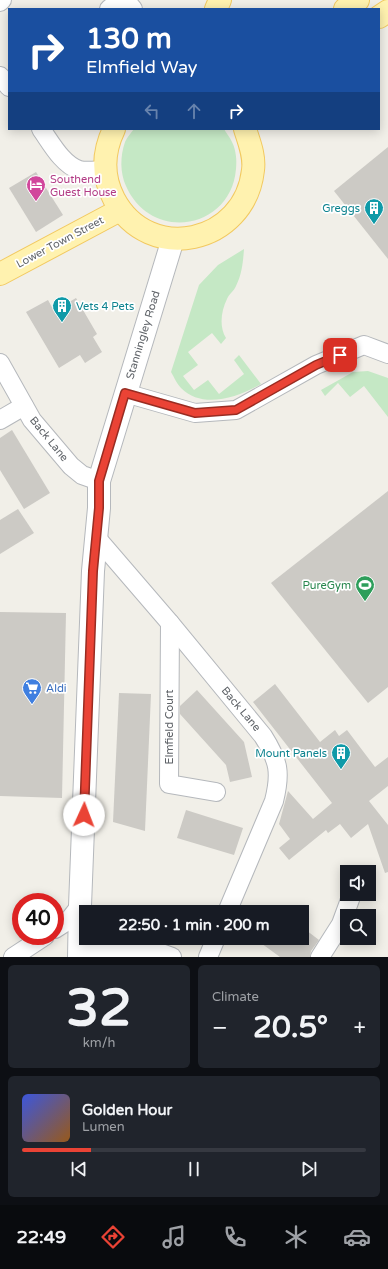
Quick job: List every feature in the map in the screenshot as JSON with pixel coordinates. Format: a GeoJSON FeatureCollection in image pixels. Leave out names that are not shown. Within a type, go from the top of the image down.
{"type":"FeatureCollection","features":[{"type":"Feature","properties":{"kind":"main road"},"geometry":{"type":"LineString","coordinates":[[346,8],[358,0]]}},
{"type":"Feature","properties":{"kind":"main road"},"geometry":{"type":"LineString","coordinates":[[114,130],[109,139],[105,154],[105,170],[109,189],[120,210],[135,225],[152,234],[172,239],[187,239],[200,236],[223,225],[237,211],[248,192],[253,170],[252,149],[244,130]]}},
{"type":"Feature","properties":{"kind":"main road"},"geometry":{"type":"LineString","coordinates":[[252,149],[261,130]]}},
{"type":"Feature","properties":{"kind":"main road","name":"Lower Town Street"},"geometry":{"type":"LineString","coordinates":[[0,274],[120,210]]}},
{"type":"Feature","properties":{"kind":"street"},"geometry":{"type":"LineString","coordinates":[[48,131],[63,159],[72,166],[86,171],[105,170]]}},
{"type":"Feature","properties":{"kind":"street","name":"Stanningley Road"},"geometry":{"type":"LineString","coordinates":[[80,905],[93,571],[99,508],[99,481],[172,239]]}},
{"type":"Feature","properties":{"kind":"street"},"geometry":{"type":"LineString","coordinates":[[125,393],[195,413],[236,410],[316,365],[364,345],[388,354]]}},
{"type":"Feature","properties":{"kind":"street","name":"Back Lane"},"geometry":{"type":"LineString","coordinates":[[0,363],[32,420],[71,466],[82,474],[99,481]]}},
{"type":"Feature","properties":{"kind":"street"},"geometry":{"type":"LineString","coordinates":[[0,420],[24,406]]}},
{"type":"Feature","properties":{"kind":"street","name":"Back Lane"},"geometry":{"type":"LineString","coordinates":[[96,538],[170,623],[263,736],[274,753],[278,768],[278,784],[274,801],[230,905]]}},
{"type":"Feature","properties":{"kind":"street","name":"Elmfield Court"},"geometry":{"type":"LineString","coordinates":[[170,623],[169,784],[216,792]]}},
{"type":"Feature","properties":{"kind":"street"},"geometry":{"type":"LineString","coordinates":[[320,957],[341,924],[349,901]]}},
{"type":"Feature","properties":{"kind":"street"},"geometry":{"type":"LineString","coordinates":[[64,923],[69,920],[79,907]]}},
{"type":"Feature","properties":{"kind":"street"},"geometry":{"type":"LineString","coordinates":[[13,957],[31,945]]}},
{"type":"Feature","properties":{"kind":"street"},"geometry":{"type":"LineString","coordinates":[[208,957],[213,945]]}},
{"type":"Feature","properties":{"kind":"street"},"geometry":{"type":"LineString","coordinates":[[80,953],[161,953],[172,957]]}},
{"type":"Feature","properties":{"kind":"green space"},"geometry":{"type":"Polygon","coordinates":[[[133,130],[225,130],[231,140],[236,155],[236,169],[231,190],[220,205],[206,216],[188,222],[170,222],[153,216],[138,204],[124,181],[121,164],[122,153],[128,137],[133,130]]]}},
{"type":"Feature","properties":{"kind":"green space"},"geometry":{"type":"Polygon","coordinates":[[[244,249],[240,277],[223,309],[222,329],[226,338],[221,344],[212,333],[188,352],[198,365],[183,376],[194,390],[208,380],[219,394],[244,374],[234,360],[239,355],[261,384],[242,393],[221,399],[210,400],[190,395],[181,388],[171,372],[199,285],[218,265],[244,249]]]}},
{"type":"Feature","properties":{"kind":"green space"},"geometry":{"type":"Polygon","coordinates":[[[368,371],[388,378],[388,417],[364,386],[350,397],[338,383],[325,396],[321,390],[353,372],[368,371]]]}},
{"type":"Feature","properties":{"kind":"building","name":"Greggs"},"geometry":{"type":"Polygon","coordinates":[[[388,147],[388,259],[334,191],[388,147]]]}},
{"type":"Feature","properties":{"kind":"building","name":"Southend Guest House"},"geometry":{"type":"Polygon","coordinates":[[[36,172],[63,215],[36,232],[9,188],[36,172]]]}},
{"type":"Feature","properties":{"kind":"building","name":"Vets 4 Pets"},"geometry":{"type":"Polygon","coordinates":[[[76,298],[97,334],[93,337],[102,352],[85,363],[80,355],[59,368],[26,312],[48,300],[54,311],[76,298]]]}},
{"type":"Feature","properties":{"kind":"building"},"geometry":{"type":"Polygon","coordinates":[[[12,430],[50,493],[24,509],[0,470],[0,438],[12,430]]]}},
{"type":"Feature","properties":{"kind":"building"},"geometry":{"type":"Polygon","coordinates":[[[388,491],[388,687],[368,703],[271,583],[388,491]]]}},
{"type":"Feature","properties":{"kind":"building"},"geometry":{"type":"Polygon","coordinates":[[[18,509],[34,533],[0,554],[0,520],[18,509]]]}},
{"type":"Feature","properties":{"kind":"building","name":"Aldi"},"geometry":{"type":"Polygon","coordinates":[[[0,612],[66,613],[62,798],[0,796],[0,612]]]}},
{"type":"Feature","properties":{"kind":"building","name":"Mount Panels"},"geometry":{"type":"Polygon","coordinates":[[[275,684],[320,742],[335,730],[339,736],[347,730],[375,767],[388,757],[388,786],[369,801],[388,825],[388,872],[385,873],[368,824],[351,838],[340,824],[328,833],[326,830],[289,860],[279,848],[290,839],[279,824],[288,791],[313,819],[332,803],[253,702],[275,684]]]}},
{"type":"Feature","properties":{"kind":"building"},"geometry":{"type":"Polygon","coordinates":[[[197,690],[244,742],[252,777],[230,782],[226,765],[180,714],[180,706],[197,690]]]}},
{"type":"Feature","properties":{"kind":"building"},"geometry":{"type":"Polygon","coordinates":[[[119,693],[151,694],[145,831],[113,822],[119,693]]]}},
{"type":"Feature","properties":{"kind":"building"},"geometry":{"type":"Polygon","coordinates":[[[186,810],[243,828],[234,855],[177,838],[186,810]]]}},
{"type":"Feature","properties":{"kind":"building"},"geometry":{"type":"Polygon","coordinates":[[[309,932],[319,940],[311,951],[310,957],[280,957],[264,945],[309,945],[309,932]]]}},
{"type":"Feature","properties":{"kind":"place","name":"Southend Guest House"},"geometry":{"type":"Point","coordinates":[36,202]}},
{"type":"Feature","properties":{"kind":"place","name":"Greggs"},"geometry":{"type":"Point","coordinates":[374,225]}},
{"type":"Feature","properties":{"kind":"place","name":"Vets 4 Pets"},"geometry":{"type":"Point","coordinates":[62,323]}},
{"type":"Feature","properties":{"kind":"place","name":"PureGym"},"geometry":{"type":"Point","coordinates":[365,602]}},
{"type":"Feature","properties":{"kind":"place","name":"Aldi"},"geometry":{"type":"Point","coordinates":[32,705]}},
{"type":"Feature","properties":{"kind":"place","name":"Mount Panels"},"geometry":{"type":"Point","coordinates":[341,770]}},
{"type":"Feature","properties":{"kind":"route"},"geometry":{"type":"LineString","coordinates":[[84,815],[93,571],[99,508],[99,481],[125,393],[195,413],[236,410],[316,365],[340,355]]}}]}
